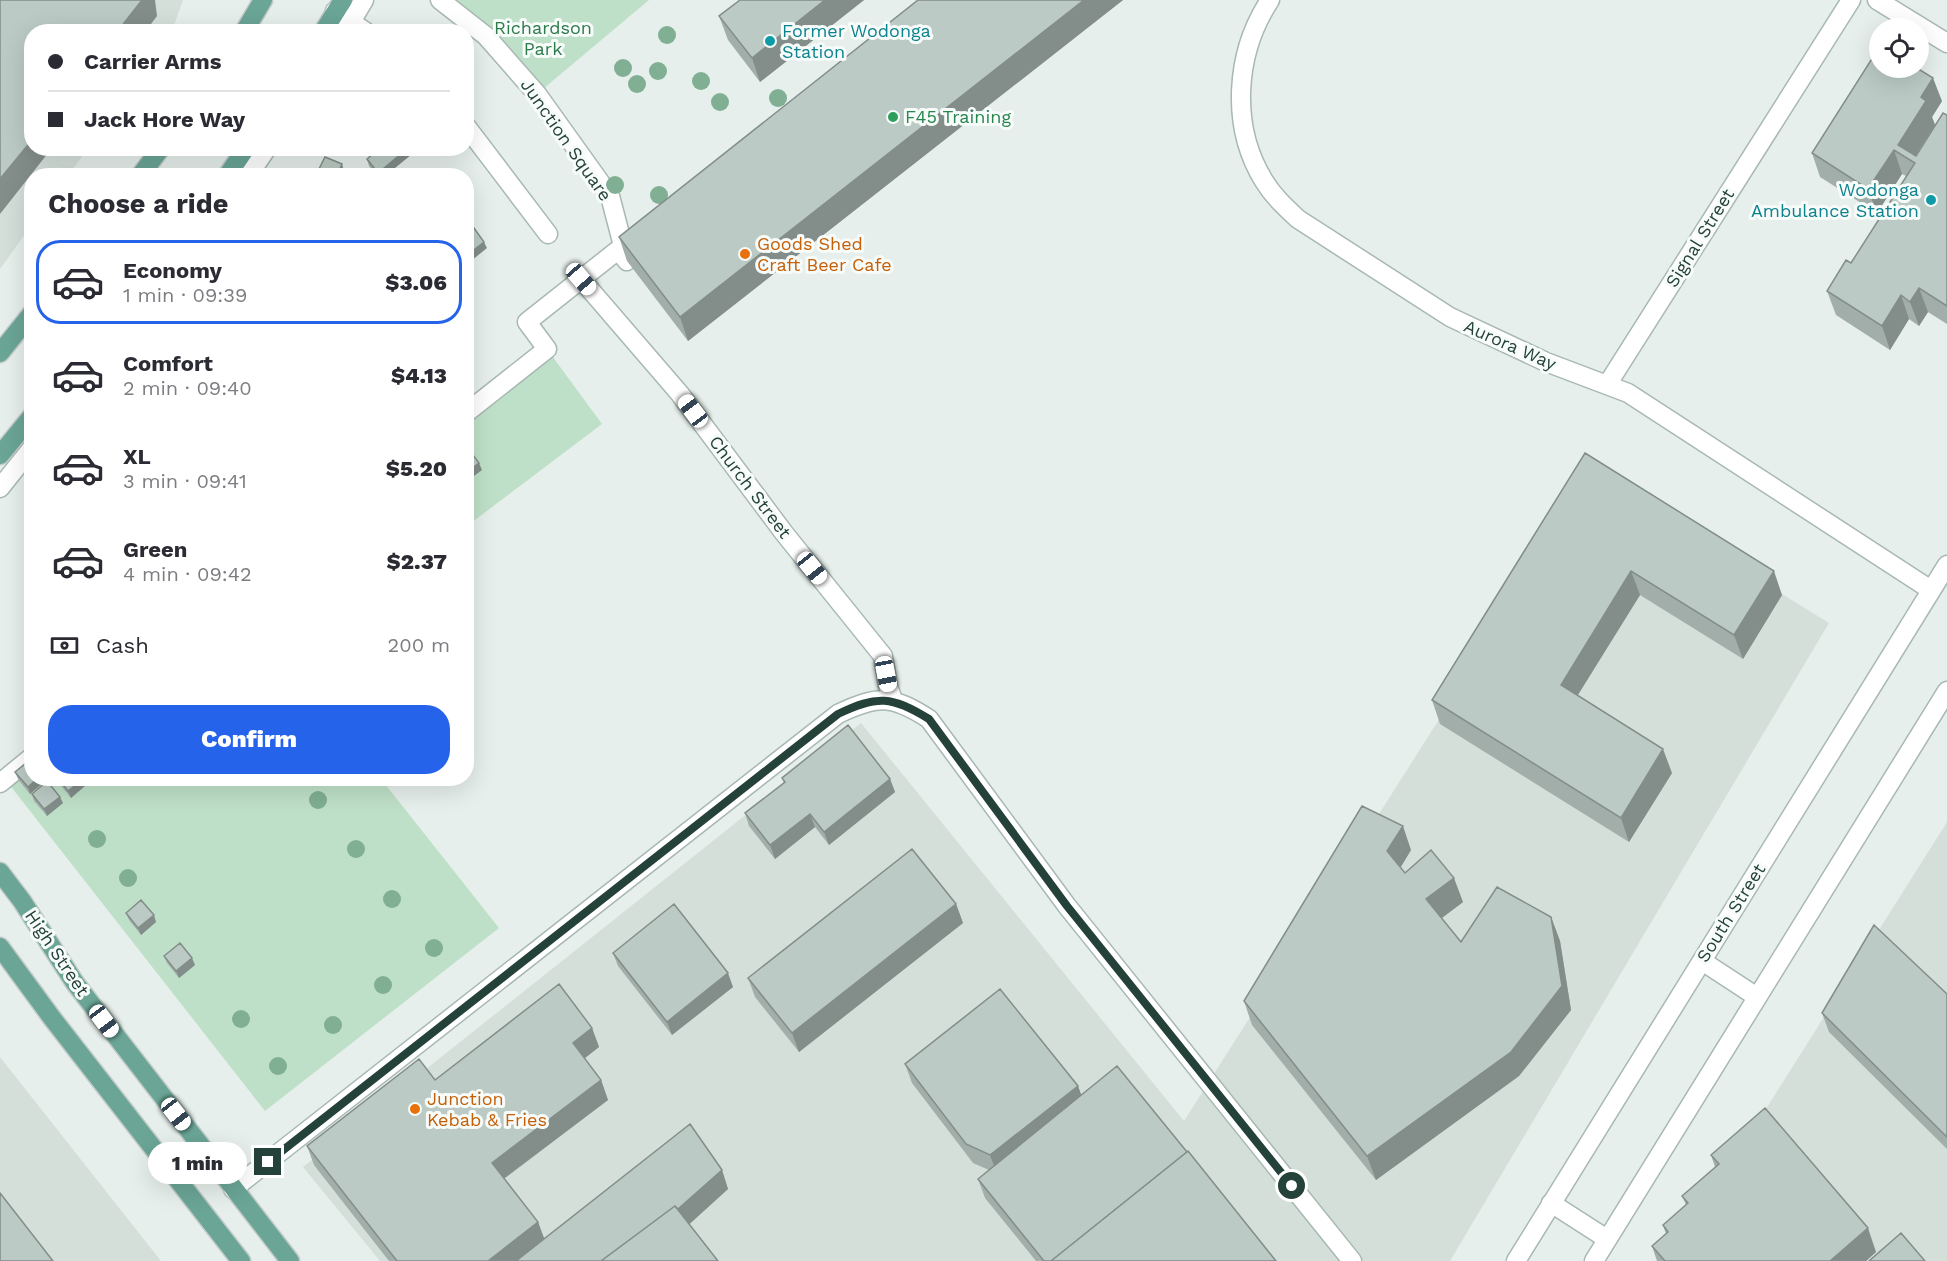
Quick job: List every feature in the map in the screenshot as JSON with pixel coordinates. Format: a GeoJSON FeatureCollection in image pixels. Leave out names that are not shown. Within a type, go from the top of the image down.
{"type":"FeatureCollection","features":[{"type":"Feature","properties":{"kind":"main road"},"geometry":{"type":"LineString","coordinates":[[249,24],[263,0]]}},
{"type":"Feature","properties":{"kind":"main road"},"geometry":{"type":"LineString","coordinates":[[327,24],[339,6]]}},
{"type":"Feature","properties":{"kind":"main road"},"geometry":{"type":"LineString","coordinates":[[0,353],[24,323]]}},
{"type":"Feature","properties":{"kind":"main road"},"geometry":{"type":"LineString","coordinates":[[0,455],[24,426]]}},
{"type":"Feature","properties":{"kind":"main road","name":"High Street"},"geometry":{"type":"LineString","coordinates":[[0,872],[22,900],[75,983],[290,1261]]}},
{"type":"Feature","properties":{"kind":"main road"},"geometry":{"type":"LineString","coordinates":[[0,947],[52,1018],[242,1261]]}},
{"type":"Feature","properties":{"kind":"street"},"geometry":{"type":"LineString","coordinates":[[355,24],[364,0]]}},
{"type":"Feature","properties":{"kind":"street","name":"Junction Square"},"geometry":{"type":"LineString","coordinates":[[440,0],[471,24]]}},
{"type":"Feature","properties":{"kind":"street","name":"Aurora Way"},"geometry":{"type":"LineString","coordinates":[[1270,0],[1244,60],[1241,89],[1244,131],[1264,181],[1279,201],[1298,219],[1450,317],[1546,362],[1628,393],[1931,590]]}},
{"type":"Feature","properties":{"kind":"street","name":"Signal Street"},"geometry":{"type":"LineString","coordinates":[[1607,385],[1851,0]]}},
{"type":"Feature","properties":{"kind":"street"},"geometry":{"type":"LineString","coordinates":[[1877,0],[1947,43]]}},
{"type":"Feature","properties":{"kind":"street"},"geometry":{"type":"LineString","coordinates":[[339,6],[351,24]]}},
{"type":"Feature","properties":{"kind":"street","name":"Junction Square"},"geometry":{"type":"LineString","coordinates":[[474,27],[486,36],[537,94],[610,195],[627,261],[618,250],[527,322],[547,349],[474,407]]}},
{"type":"Feature","properties":{"kind":"street"},"geometry":{"type":"LineString","coordinates":[[474,137],[548,234]]}},
{"type":"Feature","properties":{"kind":"street","name":"Church Street"},"geometry":{"type":"LineString","coordinates":[[581,279],[680,393],[784,533],[883,656],[893,700]]}},
{"type":"Feature","properties":{"kind":"street"},"geometry":{"type":"LineString","coordinates":[[0,488],[24,458]]}},
{"type":"Feature","properties":{"kind":"street","name":"South Street"},"geometry":{"type":"LineString","coordinates":[[1516,1261],[1947,565]]}},
{"type":"Feature","properties":{"kind":"street"},"geometry":{"type":"LineString","coordinates":[[1594,1261],[1757,997],[1939,716],[1947,691]]}},
{"type":"Feature","properties":{"kind":"street"},"geometry":{"type":"LineString","coordinates":[[233,1188],[838,714],[864,702],[893,700],[929,719],[1067,906],[1352,1261]]}},
{"type":"Feature","properties":{"kind":"street"},"geometry":{"type":"LineString","coordinates":[[0,783],[24,764]]}},
{"type":"Feature","properties":{"kind":"street"},"geometry":{"type":"LineString","coordinates":[[1702,961],[1757,997]]}},
{"type":"Feature","properties":{"kind":"street"},"geometry":{"type":"LineString","coordinates":[[1551,1203],[1607,1239]]}},
{"type":"Feature","properties":{"kind":"shaded area"},"geometry":{"type":"Polygon","coordinates":[[[0,0],[183,0],[174,24],[24,24],[24,156],[83,156],[73,168],[24,168],[24,236],[0,269],[0,0]]]}},
{"type":"Feature","properties":{"kind":"shaded area"},"geometry":{"type":"Polygon","coordinates":[[[1593,477],[1829,623],[1450,1261],[380,1261],[303,1167],[861,723],[1184,1121],[1593,477]]]}},
{"type":"Feature","properties":{"kind":"shaded area"},"geometry":{"type":"Polygon","coordinates":[[[1947,822],[1947,1261],[1670,1261],[1947,822]]]}},
{"type":"Feature","properties":{"kind":"shaded area"},"geometry":{"type":"Polygon","coordinates":[[[0,1057],[161,1261],[0,1261],[0,1057]]]}},
{"type":"Feature","properties":{"kind":"green space","name":"Richardson Park"},"geometry":{"type":"Polygon","coordinates":[[[440,0],[649,0],[537,94],[474,33],[474,24],[465,24],[440,0]]]}},
{"type":"Feature","properties":{"kind":"green space"},"geometry":{"type":"Polygon","coordinates":[[[547,349],[602,424],[474,521],[474,407],[547,349]]]}},
{"type":"Feature","properties":{"kind":"green space"},"geometry":{"type":"Polygon","coordinates":[[[5,779],[24,779],[24,786],[387,786],[499,928],[265,1111],[5,779]]]}},
{"type":"Feature","properties":{"kind":"building"},"geometry":{"type":"Polygon","coordinates":[[[0,0],[142,0],[123,24],[24,24],[24,150],[0,179],[0,0]]]}},
{"type":"Feature","properties":{"kind":"building"},"geometry":{"type":"Polygon","coordinates":[[[740,0],[825,0],[752,58],[719,16],[740,0]]]}},
{"type":"Feature","properties":{"kind":"building"},"geometry":{"type":"Polygon","coordinates":[[[918,0],[1084,0],[680,317],[619,237],[918,0]]]}},
{"type":"Feature","properties":{"kind":"building","name":"Wodonga Ambulance Station"},"geometry":{"type":"Polygon","coordinates":[[[1869,63],[1869,78],[1929,78],[1929,76],[1933,78],[1921,97],[1926,101],[1898,145],[1916,156],[1943,113],[1947,115],[1947,306],[1919,288],[1910,302],[1901,295],[1882,326],[1827,291],[1846,260],[1851,263],[1915,163],[1894,150],[1868,189],[1812,153],[1869,63]]]}},
{"type":"Feature","properties":{"kind":"building"},"geometry":{"type":"Polygon","coordinates":[[[371,156],[398,156],[384,168],[374,168],[367,159],[371,156]]]}},
{"type":"Feature","properties":{"kind":"building"},"geometry":{"type":"Polygon","coordinates":[[[325,157],[342,164],[340,168],[320,168],[325,157]]]}},
{"type":"Feature","properties":{"kind":"building"},"geometry":{"type":"Polygon","coordinates":[[[474,228],[484,242],[474,250],[474,228]]]}},
{"type":"Feature","properties":{"kind":"building"},"geometry":{"type":"Polygon","coordinates":[[[1585,453],[1774,571],[1734,635],[1631,571],[1561,685],[1663,749],[1621,818],[1432,700],[1585,453]]]}},
{"type":"Feature","properties":{"kind":"building"},"geometry":{"type":"Polygon","coordinates":[[[474,456],[479,463],[474,467],[474,456]]]}},
{"type":"Feature","properties":{"kind":"building"},"geometry":{"type":"Polygon","coordinates":[[[848,725],[890,779],[824,832],[810,814],[770,845],[745,813],[785,782],[782,778],[848,725]]]}},
{"type":"Feature","properties":{"kind":"building"},"geometry":{"type":"Polygon","coordinates":[[[24,765],[24,782],[15,772],[24,765]]]}},
{"type":"Feature","properties":{"kind":"building"},"geometry":{"type":"Polygon","coordinates":[[[41,786],[51,786],[60,797],[44,809],[32,794],[41,786]]]}},
{"type":"Feature","properties":{"kind":"building"},"geometry":{"type":"Polygon","coordinates":[[[64,786],[74,786],[68,791],[64,786]]]}},
{"type":"Feature","properties":{"kind":"building"},"geometry":{"type":"Polygon","coordinates":[[[1362,806],[1403,826],[1387,851],[1405,873],[1431,850],[1454,878],[1426,899],[1461,942],[1497,887],[1551,917],[1562,986],[1511,1052],[1367,1156],[1244,1001],[1362,806]]]}},
{"type":"Feature","properties":{"kind":"building"},"geometry":{"type":"Polygon","coordinates":[[[912,849],[956,904],[792,1033],[748,978],[912,849]]]}},
{"type":"Feature","properties":{"kind":"building"},"geometry":{"type":"Polygon","coordinates":[[[141,900],[154,915],[138,928],[126,913],[141,900]]]}},
{"type":"Feature","properties":{"kind":"building"},"geometry":{"type":"Polygon","coordinates":[[[674,904],[728,973],[667,1022],[613,953],[674,904]]]}},
{"type":"Feature","properties":{"kind":"building"},"geometry":{"type":"Polygon","coordinates":[[[1874,925],[1947,994],[1947,1137],[1822,1013],[1874,925]]]}},
{"type":"Feature","properties":{"kind":"building"},"geometry":{"type":"Polygon","coordinates":[[[180,943],[192,958],[176,971],[164,956],[180,943]]]}},
{"type":"Feature","properties":{"kind":"building"},"geometry":{"type":"Polygon","coordinates":[[[559,984],[592,1028],[573,1043],[601,1080],[492,1163],[538,1222],[488,1261],[397,1261],[307,1146],[419,1059],[435,1080],[559,984]]]}},
{"type":"Feature","properties":{"kind":"building"},"geometry":{"type":"Polygon","coordinates":[[[1000,989],[1078,1086],[990,1155],[966,1144],[905,1064],[1000,989]]]}},
{"type":"Feature","properties":{"kind":"building"},"geometry":{"type":"Polygon","coordinates":[[[1117,1066],[1187,1152],[1051,1261],[1044,1261],[978,1179],[1117,1066]]]}},
{"type":"Feature","properties":{"kind":"building"},"geometry":{"type":"Polygon","coordinates":[[[1765,1108],[1868,1228],[1830,1261],[1665,1261],[1652,1246],[1668,1232],[1663,1225],[1688,1203],[1682,1196],[1719,1164],[1711,1155],[1765,1108]]]}},
{"type":"Feature","properties":{"kind":"building"},"geometry":{"type":"Polygon","coordinates":[[[690,1124],[722,1170],[678,1209],[675,1206],[601,1261],[516,1261],[690,1124]]]}},
{"type":"Feature","properties":{"kind":"building"},"geometry":{"type":"Polygon","coordinates":[[[1188,1151],[1276,1261],[1051,1261],[1188,1151]]]}},
{"type":"Feature","properties":{"kind":"building"},"geometry":{"type":"Polygon","coordinates":[[[0,1193],[53,1261],[0,1261],[0,1193]]]}},
{"type":"Feature","properties":{"kind":"building"},"geometry":{"type":"Polygon","coordinates":[[[675,1206],[718,1261],[601,1261],[675,1206]]]}},
{"type":"Feature","properties":{"kind":"building"},"geometry":{"type":"Polygon","coordinates":[[[1901,1233],[1925,1261],[1869,1261],[1901,1233]]]}},
{"type":"Feature","properties":{"kind":"place","name":"Former Wodonga Station"},"geometry":{"type":"Point","coordinates":[770,41]}},
{"type":"Feature","properties":{"kind":"place","name":"F45 Training"},"geometry":{"type":"Point","coordinates":[893,117]}},
{"type":"Feature","properties":{"kind":"place","name":"Wodonga Ambulance Station"},"geometry":{"type":"Point","coordinates":[1931,200]}},
{"type":"Feature","properties":{"kind":"place","name":"Goods Shed Craft Beer Cafe"},"geometry":{"type":"Point","coordinates":[745,254]}},
{"type":"Feature","properties":{"kind":"place","name":"Junction Kebab & Fries"},"geometry":{"type":"Point","coordinates":[415,1109]}},
{"type":"Feature","properties":{"kind":"route"},"geometry":{"type":"LineString","coordinates":[[268,1162],[838,714],[864,702],[893,700],[929,719],[1067,906],[1292,1186]]}}]}
